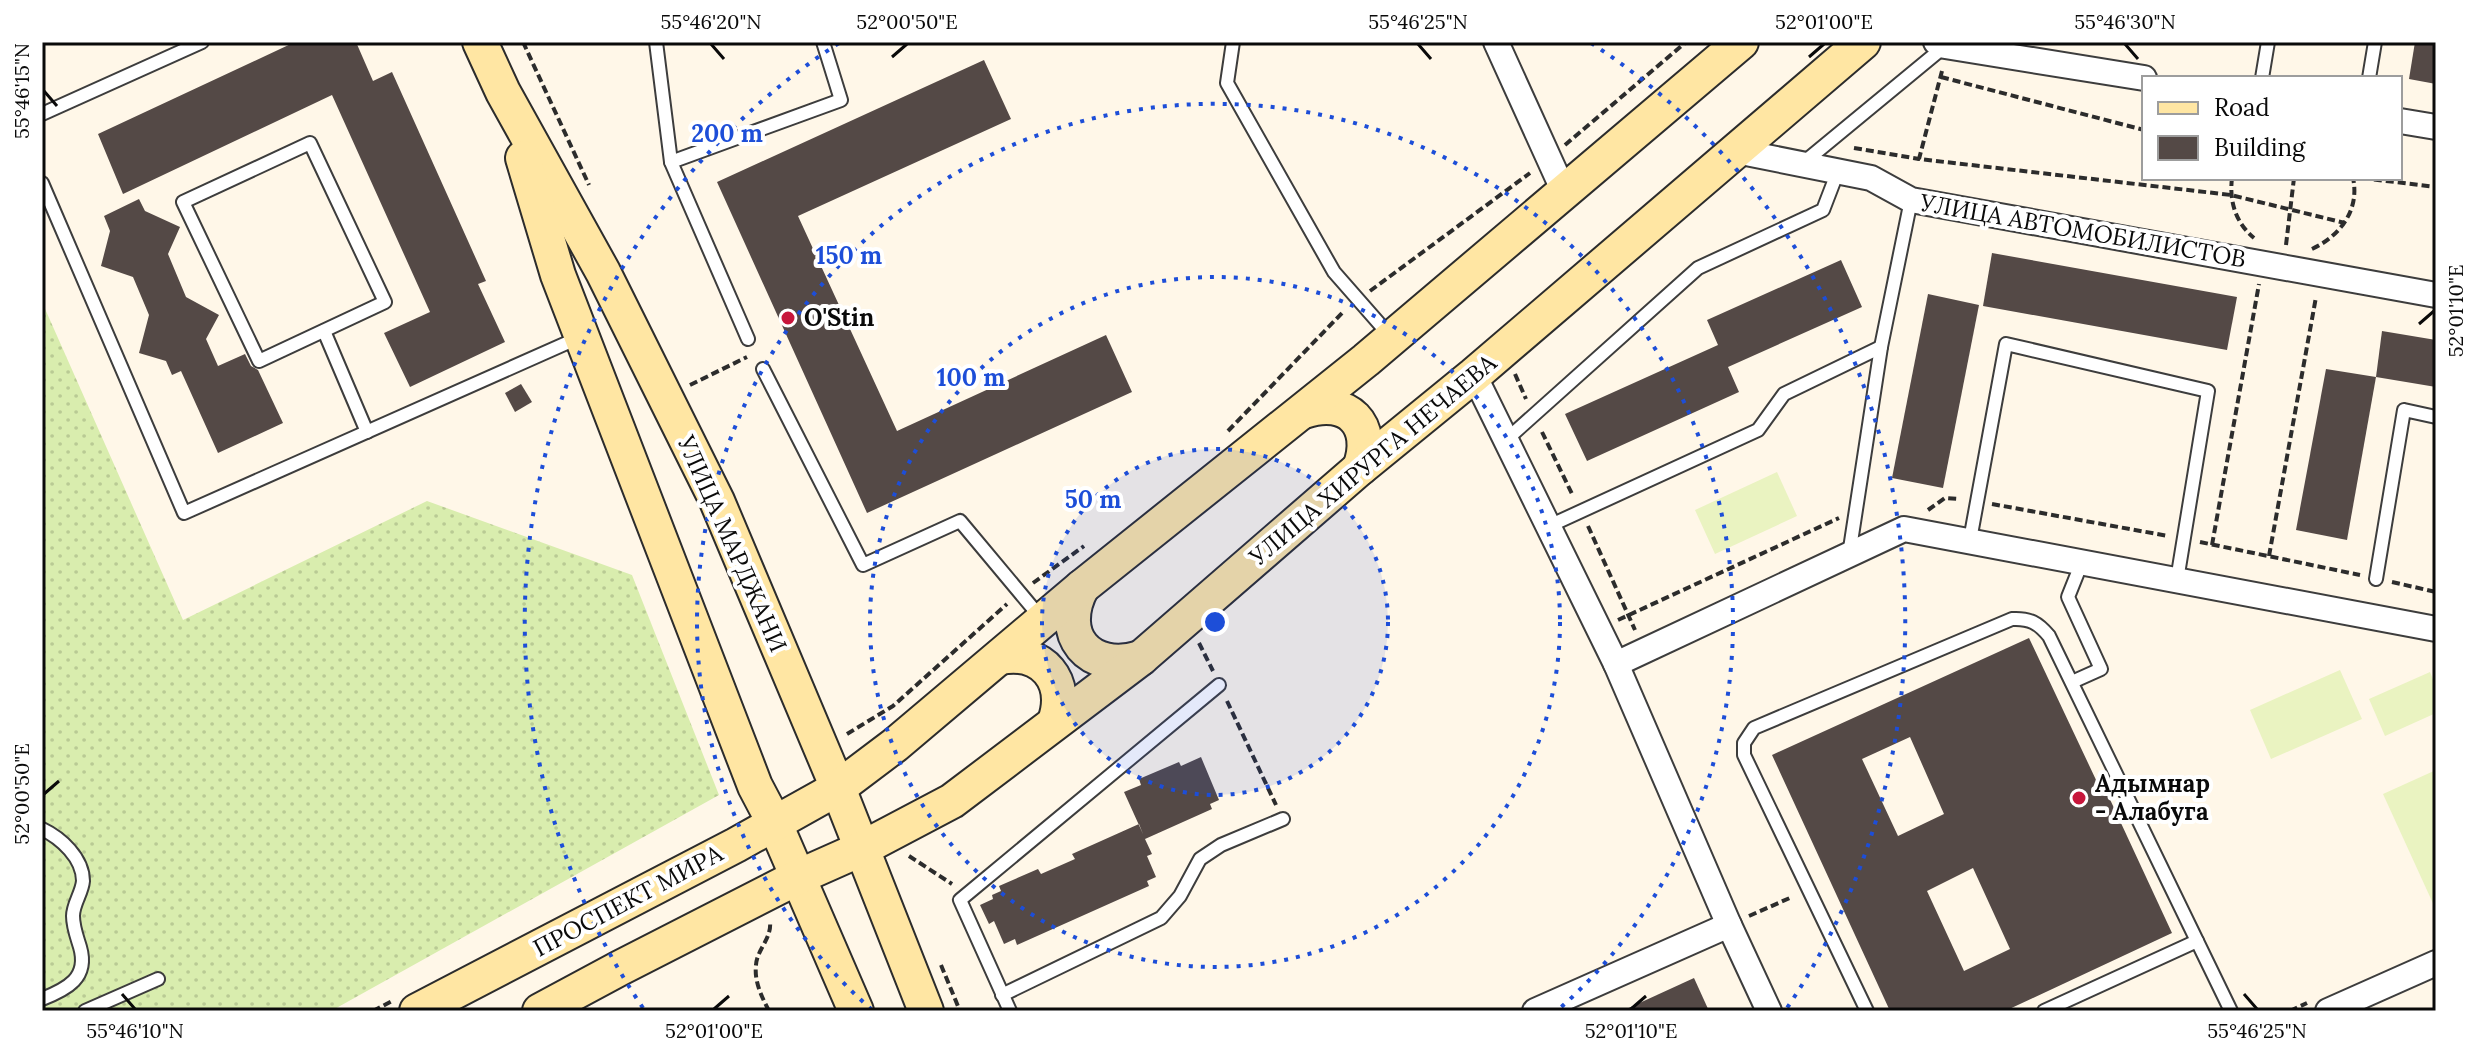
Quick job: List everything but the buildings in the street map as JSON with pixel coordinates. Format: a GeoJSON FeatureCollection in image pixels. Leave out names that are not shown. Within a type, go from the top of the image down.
{"type":"FeatureCollection","features":[{"type":"Feature","properties":{"kind":"main road","name":"УЛИЦА МАРДЖАНИ"},"geometry":{"type":"LineString","coordinates":[[480,42],[503,92],[603,272],[717,501],[838,788],[926,1011]]}},
{"type":"Feature","properties":{"kind":"main road"},"geometry":{"type":"LineString","coordinates":[[838,788],[895,745],[1082,587],[1304,411],[1565,194],[1741,42]]}},
{"type":"Feature","properties":{"kind":"main road","name":"УЛИЦА ХИРУРГА НЕЧАЕВА"},"geometry":{"type":"LineString","coordinates":[[861,849],[952,801],[1141,658],[1863,42]]}},
{"type":"Feature","properties":{"kind":"main road","name":"УЛИЦА МАРДЖАНИ"},"geometry":{"type":"LineString","coordinates":[[503,92],[558,275],[581,337],[743,758],[856,1011]]}},
{"type":"Feature","properties":{"kind":"main road"},"geometry":{"type":"LineString","coordinates":[[1304,411],[1322,405],[1340,407],[1355,417],[1365,433],[1366,451],[1360,468]]}},
{"type":"Feature","properties":{"kind":"main road"},"geometry":{"type":"LineString","coordinates":[[1082,587],[1074,603],[1072,622],[1077,639],[1088,653],[1105,662],[1123,664],[1141,658]]}},
{"type":"Feature","properties":{"kind":"main road"},"geometry":{"type":"LineString","coordinates":[[1000,657],[1013,654],[1027,656],[1049,671],[1060,695],[1055,722]]}},
{"type":"Feature","properties":{"kind":"main road","name":"ПРОСПЕКТ МИРА"},"geometry":{"type":"LineString","coordinates":[[417,1011],[838,788]]}},
{"type":"Feature","properties":{"kind":"main road"},"geometry":{"type":"LineString","coordinates":[[540,1011],[798,877],[861,849]]}},
{"type":"Feature","properties":{"kind":"main road"},"geometry":{"type":"LineString","coordinates":[[599,917],[592,932],[594,949],[604,962],[620,968]]}},
{"type":"Feature","properties":{"kind":"street"},"geometry":{"type":"LineString","coordinates":[[1496,42],[1565,194]]}},
{"type":"Feature","properties":{"kind":"street"},"geometry":{"type":"LineString","coordinates":[[1943,45],[2142,78]]}},
{"type":"Feature","properties":{"kind":"street"},"geometry":{"type":"LineString","coordinates":[[2402,121],[2436,127]]}},
{"type":"Feature","properties":{"kind":"street","name":"УЛИЦА АВТОМОБИЛИСТОВ"},"geometry":{"type":"LineString","coordinates":[[1736,151],[1871,178],[1911,200],[2267,256],[2321,275],[2436,295]]}},
{"type":"Feature","properties":{"kind":"street"},"geometry":{"type":"LineString","coordinates":[[1474,375],[1616,664],[1769,1011]]}},
{"type":"Feature","properties":{"kind":"street"},"geometry":{"type":"LineString","coordinates":[[1616,664],[1904,529],[2436,629]]}},
{"type":"Feature","properties":{"kind":"street"},"geometry":{"type":"LineString","coordinates":[[1535,1011],[1729,925]]}},
{"type":"Feature","properties":{"kind":"street"},"geometry":{"type":"LineString","coordinates":[[2328,1011],[2436,963]]}},
{"type":"Feature","properties":{"kind":"lane"},"geometry":{"type":"LineString","coordinates":[[42,114],[202,42]]}},
{"type":"Feature","properties":{"kind":"lane"},"geometry":{"type":"LineString","coordinates":[[656,42],[671,162],[748,339]]}},
{"type":"Feature","properties":{"kind":"lane"},"geometry":{"type":"LineString","coordinates":[[671,162],[841,100],[823,42]]}},
{"type":"Feature","properties":{"kind":"lane"},"geometry":{"type":"LineString","coordinates":[[1233,42],[1227,83],[1334,272],[1392,338]]}},
{"type":"Feature","properties":{"kind":"lane"},"geometry":{"type":"LineString","coordinates":[[2262,76],[2268,42]]}},
{"type":"Feature","properties":{"kind":"lane"},"geometry":{"type":"LineString","coordinates":[[2369,76],[2375,42]]}},
{"type":"Feature","properties":{"kind":"lane"},"geometry":{"type":"LineString","coordinates":[[1802,164],[1943,45]]}},
{"type":"Feature","properties":{"kind":"lane"},"geometry":{"type":"LineString","coordinates":[[310,143],[385,302],[324,331],[259,361],[183,202],[310,143]]}},
{"type":"Feature","properties":{"kind":"lane"},"geometry":{"type":"LineString","coordinates":[[1506,440],[1698,268],[1823,210],[1838,171]]}},
{"type":"Feature","properties":{"kind":"lane"},"geometry":{"type":"LineString","coordinates":[[42,183],[184,513],[581,337]]}},
{"type":"Feature","properties":{"kind":"lane"},"geometry":{"type":"LineString","coordinates":[[1849,555],[1881,347],[1911,200]]}},
{"type":"Feature","properties":{"kind":"lane"},"geometry":{"type":"LineString","coordinates":[[324,331],[367,432]]}},
{"type":"Feature","properties":{"kind":"lane"},"geometry":{"type":"LineString","coordinates":[[1970,540],[2006,344],[2208,391],[2177,580]]}},
{"type":"Feature","properties":{"kind":"lane"},"geometry":{"type":"LineString","coordinates":[[1549,526],[1758,430],[1784,394],[1881,347]]}},
{"type":"Feature","properties":{"kind":"lane"},"geometry":{"type":"LineString","coordinates":[[763,369],[863,565],[960,521],[1043,620]]}},
{"type":"Feature","properties":{"kind":"lane"},"geometry":{"type":"LineString","coordinates":[[2376,579],[2404,410],[2436,417]]}},
{"type":"Feature","properties":{"kind":"lane"},"geometry":{"type":"LineString","coordinates":[[2072,682],[2101,669],[2068,597],[2082,562]]}},
{"type":"Feature","properties":{"kind":"lane"},"geometry":{"type":"LineString","coordinates":[[1867,1011],[1744,755],[1744,743],[1754,728],[2012,619],[2025,618],[2037,622],[2049,636],[2231,1011]]}},
{"type":"Feature","properties":{"kind":"lane"},"geometry":{"type":"LineString","coordinates":[[1010,1011],[960,900],[1219,685]]}},
{"type":"Feature","properties":{"kind":"lane"},"geometry":{"type":"LineString","coordinates":[[1002,995],[1161,918],[1180,896],[1200,859],[1221,845],[1283,819]]}},
{"type":"Feature","properties":{"kind":"lane"},"geometry":{"type":"LineString","coordinates":[[42,829],[53,834],[71,851],[83,880],[73,908],[73,923],[82,963],[77,980],[67,989],[42,999]]}},
{"type":"Feature","properties":{"kind":"lane"},"geometry":{"type":"LineString","coordinates":[[2044,1011],[2197,941]]}},
{"type":"Feature","properties":{"kind":"lane"},"geometry":{"type":"LineString","coordinates":[[85,1011],[158,979]]}},
{"type":"Feature","properties":{"kind":"path"},"geometry":{"type":"LineString","coordinates":[[1225,434],[1341,314],[1548,157],[1686,42]]}},
{"type":"Feature","properties":{"kind":"path"},"geometry":{"type":"LineString","coordinates":[[1919,159],[1941,77],[1943,45]]}},
{"type":"Feature","properties":{"kind":"path"},"geometry":{"type":"LineString","coordinates":[[1941,77],[2142,129]]}},
{"type":"Feature","properties":{"kind":"path"},"geometry":{"type":"LineString","coordinates":[[1826,144],[1919,159],[2231,195],[2345,223]]}},
{"type":"Feature","properties":{"kind":"path"},"geometry":{"type":"LineString","coordinates":[[2212,545],[2267,256],[2259,242],[2239,222],[2231,195],[2232,180]]}},
{"type":"Feature","properties":{"kind":"path"},"geometry":{"type":"LineString","coordinates":[[2267,256],[2285,252],[2294,180]]}},
{"type":"Feature","properties":{"kind":"path"},"geometry":{"type":"LineString","coordinates":[[2299,252],[2325,243],[2345,223],[2354,197],[2353,180]]}},
{"type":"Feature","properties":{"kind":"path"},"geometry":{"type":"LineString","coordinates":[[2378,180],[2436,187]]}},
{"type":"Feature","properties":{"kind":"path"},"geometry":{"type":"LineString","coordinates":[[2269,557],[2321,275],[2312,249]]}},
{"type":"Feature","properties":{"kind":"path"},"geometry":{"type":"LineString","coordinates":[[684,387],[755,353]]}},
{"type":"Feature","properties":{"kind":"path"},"geometry":{"type":"LineString","coordinates":[[1599,629],[1856,511]]}},
{"type":"Feature","properties":{"kind":"path"},"geometry":{"type":"LineString","coordinates":[[847,734],[893,706],[1019,593],[1091,541]]}},
{"type":"Feature","properties":{"kind":"path"},"geometry":{"type":"LineString","coordinates":[[1198,641],[1283,819]]}},
{"type":"Feature","properties":{"kind":"path"},"geometry":{"type":"LineString","coordinates":[[903,847],[910,856],[967,894]]}},
{"type":"Feature","properties":{"kind":"path"},"geometry":{"type":"LineString","coordinates":[[1729,925],[1809,889]]}},
{"type":"Feature","properties":{"kind":"path"},"geometry":{"type":"LineString","coordinates":[[769,1011],[758,986],[755,963],[771,933],[770,922]]}},
{"type":"Feature","properties":{"kind":"green space"},"geometry":{"type":"Polygon","coordinates":[[[42,302],[183,620],[427,501],[632,575],[719,795],[331,1011],[42,1011],[42,302]]]}},
{"type":"Feature","properties":{"kind":"green space"},"geometry":{"type":"Polygon","coordinates":[[[1777,472],[1797,516],[1715,554],[1695,510],[1777,472]]]}},
{"type":"Feature","properties":{"kind":"green space"},"geometry":{"type":"Polygon","coordinates":[[[2340,670],[2362,719],[2271,759],[2250,710],[2340,670]]]}},
{"type":"Feature","properties":{"kind":"green space"},"geometry":{"type":"Polygon","coordinates":[[[2430,672],[2436,687],[2436,713],[2385,736],[2369,699],[2430,672]]]}},
{"type":"Feature","properties":{"kind":"green space"},"geometry":{"type":"Polygon","coordinates":[[[2436,770],[2436,910],[2383,794],[2436,770]]]}},
{"type":"Feature","properties":{"kind":"place","name":"O'Stin"},"geometry":{"type":"Point","coordinates":[788,318]}},
{"type":"Feature","properties":{"kind":"place","name":"Адымнар - Алабуга"},"geometry":{"type":"Point","coordinates":[2079,798]}}]}
